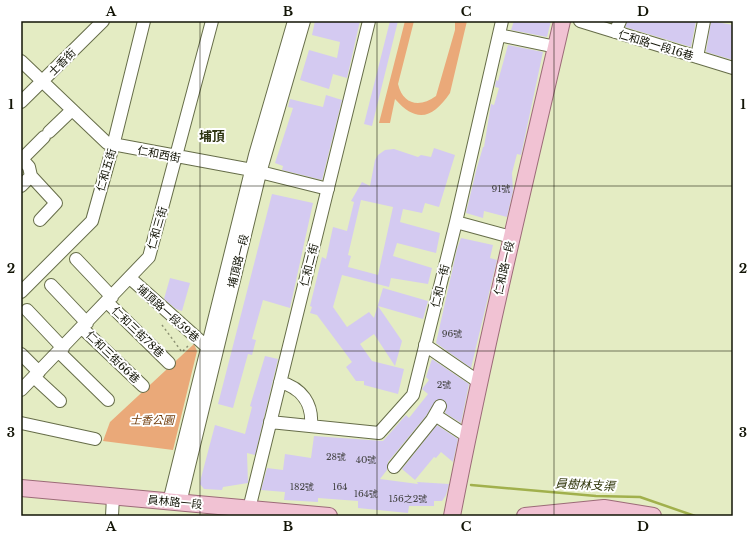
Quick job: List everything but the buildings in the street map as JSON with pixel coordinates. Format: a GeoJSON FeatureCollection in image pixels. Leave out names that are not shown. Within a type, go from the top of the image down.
{"type":"FeatureCollection","features":[{"type":"Feature","properties":{"kind":"main road","name":"仁和路一段"},"geometry":{"type":"LineString","coordinates":[[452,516],[467,436],[511,237],[562,21]]}},
{"type":"Feature","properties":{"kind":"main road","name":"員林路一段"},"geometry":{"type":"LineString","coordinates":[[21,488],[329,516]]}},
{"type":"Feature","properties":{"kind":"main road"},"geometry":{"type":"LineString","coordinates":[[525,516],[604,508],[653,516]]}},
{"type":"Feature","properties":{"kind":"street","name":"士香街"},"geometry":{"type":"LineString","coordinates":[[21,102],[43,82],[103,21]]}},
{"type":"Feature","properties":{"kind":"street","name":"仁和五街"},"geometry":{"type":"LineString","coordinates":[[21,292],[92,221],[113,146],[144,21]]}},
{"type":"Feature","properties":{"kind":"street","name":"仁和三街"},"geometry":{"type":"LineString","coordinates":[[21,390],[149,257],[177,158],[212,21]]}},
{"type":"Feature","properties":{"kind":"street","name":"埔頂路一段"},"geometry":{"type":"LineString","coordinates":[[174,502],[294,21]]}},
{"type":"Feature","properties":{"kind":"street","name":"埔頂路一段"},"geometry":{"type":"LineString","coordinates":[[174,502],[207,347],[256,172],[304,21]]}},
{"type":"Feature","properties":{"kind":"street","name":"仁和二街"},"geometry":{"type":"LineString","coordinates":[[249,509],[369,21]]}},
{"type":"Feature","properties":{"kind":"street","name":"仁和一街"},"geometry":{"type":"LineString","coordinates":[[270,422],[379,433],[413,395],[456,222],[502,21]]}},
{"type":"Feature","properties":{"kind":"street","name":"仁和路一段16巷"},"geometry":{"type":"LineString","coordinates":[[580,21],[733,68]]}},
{"type":"Feature","properties":{"kind":"street"},"geometry":{"type":"LineString","coordinates":[[615,32],[620,21]]}},
{"type":"Feature","properties":{"kind":"street"},"geometry":{"type":"LineString","coordinates":[[697,57],[704,21]]}},
{"type":"Feature","properties":{"kind":"street"},"geometry":{"type":"LineString","coordinates":[[499,36],[556,46]]}},
{"type":"Feature","properties":{"kind":"street","name":"仁和西街"},"geometry":{"type":"LineString","coordinates":[[21,61],[107,143],[113,146],[256,172],[328,189]]}},
{"type":"Feature","properties":{"kind":"street"},"geometry":{"type":"LineString","coordinates":[[40,220],[56,203],[31,176],[29,167],[21,158],[72,110]]}},
{"type":"Feature","properties":{"kind":"street"},"geometry":{"type":"LineString","coordinates":[[21,186],[31,176]]}},
{"type":"Feature","properties":{"kind":"street"},"geometry":{"type":"LineString","coordinates":[[456,222],[511,237]]}},
{"type":"Feature","properties":{"kind":"street","name":"仁和三街78巷"},"geometry":{"type":"LineString","coordinates":[[76,259],[109,299],[170,363]]}},
{"type":"Feature","properties":{"kind":"street","name":"埔頂路一段59巷"},"geometry":{"type":"LineString","coordinates":[[130,278],[207,347]]}},
{"type":"Feature","properties":{"kind":"street","name":"仁和三街66巷"},"geometry":{"type":"LineString","coordinates":[[51,285],[84,325],[143,386]]}},
{"type":"Feature","properties":{"kind":"street"},"geometry":{"type":"LineString","coordinates":[[27,310],[61,350],[108,400]]}},
{"type":"Feature","properties":{"kind":"street"},"geometry":{"type":"LineString","coordinates":[[425,345],[479,382]]}},
{"type":"Feature","properties":{"kind":"street"},"geometry":{"type":"LineString","coordinates":[[21,354],[36,374],[60,401]]}},
{"type":"Feature","properties":{"kind":"street"},"geometry":{"type":"LineString","coordinates":[[280,382],[294,387],[305,399],[312,414],[311,426]]}},
{"type":"Feature","properties":{"kind":"street"},"geometry":{"type":"LineString","coordinates":[[394,467],[438,411],[467,436]]}},
{"type":"Feature","properties":{"kind":"street"},"geometry":{"type":"LineString","coordinates":[[21,423],[95,439]]}},
{"type":"Feature","properties":{"kind":"street"},"geometry":{"type":"LineString","coordinates":[[112,516],[113,497]]}},
{"type":"Feature","properties":{"kind":"path"},"geometry":{"type":"LineString","coordinates":[[162,325],[182,352],[197,338]]}},
{"type":"Feature","properties":{"kind":"green space"},"geometry":{"type":"Polygon","coordinates":[[[405,21],[414,21],[398,84],[400,91],[408,100],[418,103],[430,100],[436,96],[455,30],[455,21],[467,21],[450,93],[444,101],[431,112],[424,115],[418,115],[410,112],[395,99],[390,123],[379,123],[405,21]]]}},
{"type":"Feature","properties":{"kind":"green space","name":"士香公園"},"geometry":{"type":"Polygon","coordinates":[[[194,344],[197,351],[173,450],[103,441],[110,422],[194,344]]]}},
{"type":"Feature","properties":{"kind":"waterway","name":"員樹林支渠"},"geometry":{"type":"LineString","coordinates":[[471,485],[596,496],[640,497],[695,516]]}},
{"type":"Feature","properties":{"kind":"district","name":"埔頂"},"geometry":{"type":"Point","coordinates":[212,136]}}]}
